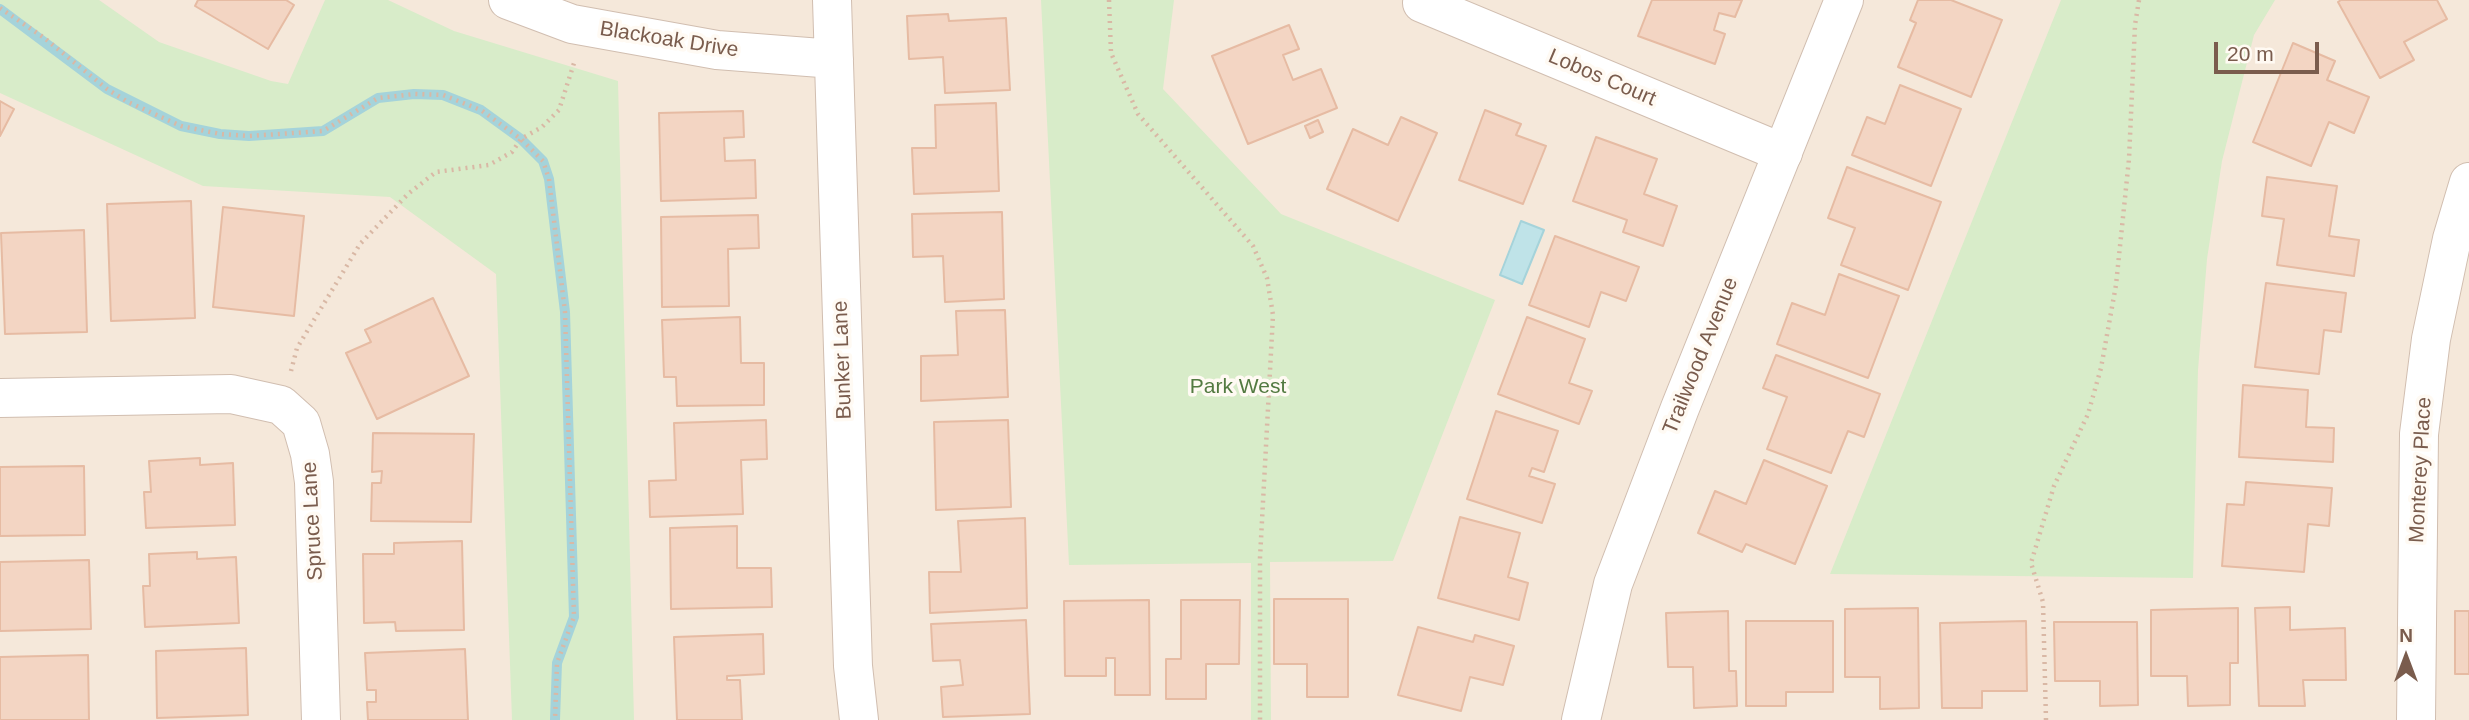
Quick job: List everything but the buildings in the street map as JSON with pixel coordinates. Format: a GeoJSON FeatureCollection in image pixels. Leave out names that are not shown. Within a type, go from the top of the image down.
{"type":"FeatureCollection","features":[{"type":"Feature","properties":{"kind":"street","name":"Blackoak Drive"},"geometry":{"type":"LineString","coordinates":[[508,0],[572,24],[717,50],[834,59]]}},
{"type":"Feature","properties":{"kind":"street","name":"Bunker Lane"},"geometry":{"type":"LineString","coordinates":[[832,0],[853,666],[859,720]]}},
{"type":"Feature","properties":{"kind":"street","name":"Trailwood Avenue"},"geometry":{"type":"LineString","coordinates":[[1581,720],[1614,584],[1679,408],[1844,0]]}},
{"type":"Feature","properties":{"kind":"street","name":"Lobos Court"},"geometry":{"type":"LineString","coordinates":[[1422,3],[1783,153]]}},
{"type":"Feature","properties":{"kind":"street","name":"Monterey Place"},"geometry":{"type":"LineString","coordinates":[[2416,720],[2418,434],[2431,339],[2452,239],[2469,182]]}},
{"type":"Feature","properties":{"kind":"street"},"geometry":{"type":"LineString","coordinates":[[0,398],[231,394],[281,405]]}},
{"type":"Feature","properties":{"kind":"street","name":"Spruce Lane"},"geometry":{"type":"LineString","coordinates":[[281,405],[301,423],[310,454],[314,482],[321,720]]}},
{"type":"Feature","properties":{"kind":"path"},"geometry":{"type":"LineString","coordinates":[[1109,0],[1111,53],[1138,114],[1254,246],[1267,278],[1273,315],[1260,558],[1260,720]]}},
{"type":"Feature","properties":{"kind":"path"},"geometry":{"type":"LineString","coordinates":[[2046,720],[2043,602],[2031,563],[2054,486],[2088,414],[2102,368],[2116,285],[2129,159],[2135,25],[2139,0]]}},
{"type":"Feature","properties":{"kind":"path"},"geometry":{"type":"LineString","coordinates":[[0,8],[43,37],[107,89],[128,102],[181,126],[220,134],[323,131],[378,98],[414,94],[443,95],[481,110],[521,139],[543,161],[549,179],[565,312],[574,617],[557,663],[555,720]]}},
{"type":"Feature","properties":{"kind":"path"},"geometry":{"type":"LineString","coordinates":[[281,405],[297,348],[360,244],[408,194],[436,172],[489,165],[512,152],[521,139],[542,127],[559,110],[571,69],[589,27]]}},
{"type":"Feature","properties":{"kind":"shaded area"},"geometry":{"type":"Polygon","coordinates":[[[0,0],[2469,0],[2469,720],[0,720],[0,0]]]}},
{"type":"Feature","properties":{"kind":"green space"},"geometry":{"type":"Polygon","coordinates":[[[0,0],[99,0],[159,42],[271,81],[288,84],[325,0],[388,0],[454,31],[618,81],[634,720],[512,720],[496,274],[390,197],[203,186],[0,93],[0,0]]]}},
{"type":"Feature","properties":{"kind":"green space","name":"Park West"},"geometry":{"type":"Polygon","coordinates":[[[1041,0],[1174,0],[1163,89],[1281,214],[1495,300],[1393,561],[1270,562],[1271,720],[1251,720],[1251,563],[1069,565],[1041,0]]]}},
{"type":"Feature","properties":{"kind":"green space"},"geometry":{"type":"Polygon","coordinates":[[[2061,0],[2275,0],[2254,35],[2222,161],[2207,259],[2198,370],[2193,578],[1830,574],[2061,0]]]}},
{"type":"Feature","properties":{"kind":"water"},"geometry":{"type":"Polygon","coordinates":[[[1521,221],[1544,230],[1522,284],[1500,275],[1521,221]]]}},
{"type":"Feature","properties":{"kind":"waterway"},"geometry":{"type":"LineString","coordinates":[[0,9],[107,89],[181,126],[220,134],[249,136],[323,131],[378,98],[414,94],[443,95],[481,110],[521,139],[543,161],[549,179],[565,312],[574,617],[557,663],[555,720]]}}]}
